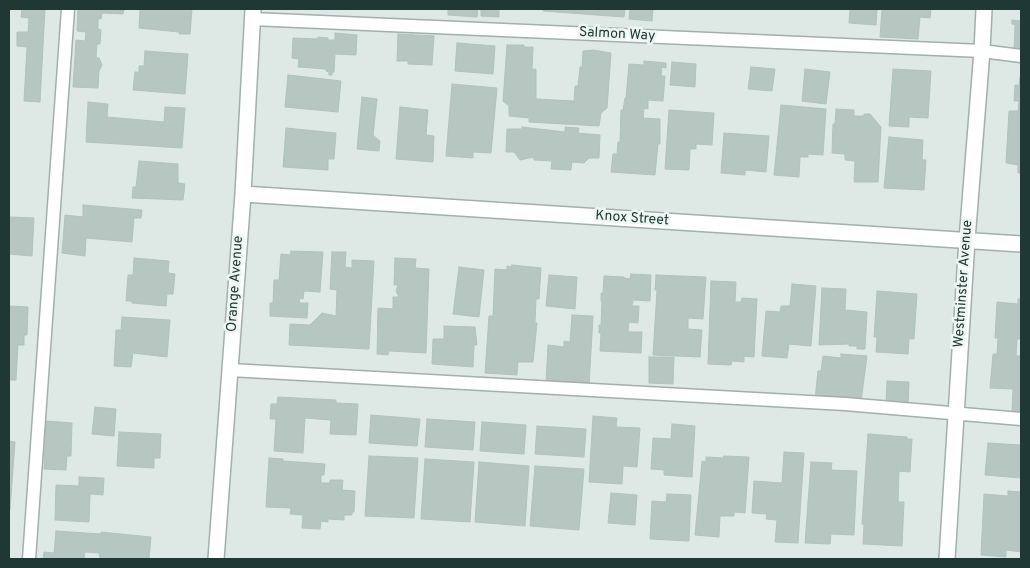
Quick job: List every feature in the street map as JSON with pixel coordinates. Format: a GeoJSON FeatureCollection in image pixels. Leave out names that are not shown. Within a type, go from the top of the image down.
{"type":"FeatureCollection","features":[{"type":"Feature","properties":{"kind":"street","name":"Westminster Avenue"},"geometry":{"type":"LineString","coordinates":[[947,559],[984,9]]}},
{"type":"Feature","properties":{"kind":"street","name":"Orange Avenue"},"geometry":{"type":"LineString","coordinates":[[216,559],[243,194],[252,14]]}},
{"type":"Feature","properties":{"kind":"street","name":"Knox Street"},"geometry":{"type":"LineString","coordinates":[[243,194],[1021,244]]}},
{"type":"Feature","properties":{"kind":"lane"},"geometry":{"type":"LineString","coordinates":[[29,559],[68,9]]}},
{"type":"Feature","properties":{"kind":"lane","name":"Salmon Way"},"geometry":{"type":"LineString","coordinates":[[252,14],[982,51],[1021,56]]}},
{"type":"Feature","properties":{"kind":"lane"},"geometry":{"type":"LineString","coordinates":[[230,370],[835,404],[1021,419]]}},
{"type":"Feature","properties":{"kind":"building"},"geometry":{"type":"Polygon","coordinates":[[[22,9],[45,9],[40,102],[24,101],[27,47],[17,46],[17,32],[28,32],[29,18],[21,17],[22,9]]]}},
{"type":"Feature","properties":{"kind":"building"},"geometry":{"type":"Polygon","coordinates":[[[78,9],[124,9],[123,14],[102,13],[101,19],[98,19],[98,29],[101,30],[96,58],[99,58],[102,65],[99,71],[98,88],[73,87],[76,40],[85,41],[86,32],[77,31],[78,9]]]}},
{"type":"Feature","properties":{"kind":"building"},"geometry":{"type":"Polygon","coordinates":[[[140,9],[192,9],[190,34],[139,28],[140,9]]]}},
{"type":"Feature","properties":{"kind":"building"},"geometry":{"type":"Polygon","coordinates":[[[448,9],[478,9],[477,17],[448,15],[448,9]]]}},
{"type":"Feature","properties":{"kind":"building"},"geometry":{"type":"Polygon","coordinates":[[[481,9],[499,9],[499,17],[481,16],[481,9]]]}},
{"type":"Feature","properties":{"kind":"building"},"geometry":{"type":"Polygon","coordinates":[[[543,9],[625,9],[624,17],[543,11],[543,9]]]}},
{"type":"Feature","properties":{"kind":"building"},"geometry":{"type":"Polygon","coordinates":[[[630,9],[653,9],[652,21],[629,19],[630,9]]]}},
{"type":"Feature","properties":{"kind":"building"},"geometry":{"type":"Polygon","coordinates":[[[850,9],[877,9],[876,25],[849,23],[850,9]]]}},
{"type":"Feature","properties":{"kind":"building"},"geometry":{"type":"Polygon","coordinates":[[[882,9],[931,9],[930,18],[920,17],[918,39],[880,37],[882,9]]]}},
{"type":"Feature","properties":{"kind":"building"},"geometry":{"type":"Polygon","coordinates":[[[1012,20],[1021,21],[1021,50],[1014,50],[1015,25],[1012,24],[1012,20]]]}},
{"type":"Feature","properties":{"kind":"building"},"geometry":{"type":"Polygon","coordinates":[[[335,33],[357,35],[356,55],[335,54],[334,72],[332,72],[332,75],[329,75],[326,69],[298,67],[299,59],[292,58],[293,38],[318,39],[318,37],[335,40],[335,33]]]}},
{"type":"Feature","properties":{"kind":"building"},"geometry":{"type":"Polygon","coordinates":[[[398,34],[434,36],[432,65],[408,64],[408,61],[397,61],[398,34]]]}},
{"type":"Feature","properties":{"kind":"building"},"geometry":{"type":"Polygon","coordinates":[[[457,43],[495,46],[493,74],[455,71],[457,43]]]}},
{"type":"Feature","properties":{"kind":"building"},"geometry":{"type":"Polygon","coordinates":[[[507,45],[533,47],[532,69],[536,69],[536,99],[574,101],[575,86],[578,86],[580,67],[582,67],[583,51],[593,50],[611,53],[607,108],[601,113],[599,126],[529,122],[529,118],[509,116],[509,106],[503,101],[507,45]]]}},
{"type":"Feature","properties":{"kind":"building"},"geometry":{"type":"Polygon","coordinates":[[[145,51],[188,54],[185,94],[133,90],[135,72],[139,72],[139,66],[144,66],[145,51]]]}},
{"type":"Feature","properties":{"kind":"building"},"geometry":{"type":"Polygon","coordinates":[[[644,61],[666,63],[666,68],[662,67],[661,76],[665,76],[663,101],[648,100],[648,109],[644,108],[643,118],[660,119],[660,144],[658,144],[655,175],[611,172],[613,154],[617,154],[618,142],[620,142],[621,110],[623,110],[626,98],[629,64],[644,65],[644,61]]]}},
{"type":"Feature","properties":{"kind":"building"},"geometry":{"type":"Polygon","coordinates":[[[672,62],[696,64],[695,87],[670,85],[672,62]]]}},
{"type":"Feature","properties":{"kind":"building"},"geometry":{"type":"Polygon","coordinates":[[[751,67],[775,69],[772,91],[748,89],[751,67]]]}},
{"type":"Feature","properties":{"kind":"building"},"geometry":{"type":"Polygon","coordinates":[[[805,69],[830,72],[826,104],[802,101],[805,69]]]}},
{"type":"Feature","properties":{"kind":"building"},"geometry":{"type":"Polygon","coordinates":[[[893,69],[931,71],[928,118],[909,117],[909,127],[889,126],[893,69]]]}},
{"type":"Feature","properties":{"kind":"building"},"geometry":{"type":"Polygon","coordinates":[[[288,75],[341,81],[338,112],[285,107],[288,75]]]}},
{"type":"Feature","properties":{"kind":"building"},"geometry":{"type":"Polygon","coordinates":[[[1020,77],[1021,173],[1018,173],[1018,165],[1006,163],[1009,111],[1018,111],[1019,101],[1014,101],[1015,85],[1019,85],[1020,77]]]}},
{"type":"Feature","properties":{"kind":"building"},"geometry":{"type":"Polygon","coordinates":[[[452,84],[497,88],[491,153],[473,152],[473,158],[446,156],[452,84]]]}},
{"type":"Feature","properties":{"kind":"building"},"geometry":{"type":"Polygon","coordinates":[[[362,97],[377,99],[373,135],[380,141],[379,151],[357,149],[362,97]]]}},
{"type":"Feature","properties":{"kind":"building"},"geometry":{"type":"Polygon","coordinates":[[[88,102],[108,104],[107,117],[164,122],[165,107],[185,108],[182,148],[86,142],[88,102]]]}},
{"type":"Feature","properties":{"kind":"building"},"geometry":{"type":"Polygon","coordinates":[[[781,105],[826,109],[823,155],[808,154],[808,157],[800,157],[799,177],[774,175],[781,105]]]}},
{"type":"Feature","properties":{"kind":"building"},"geometry":{"type":"Polygon","coordinates":[[[400,107],[428,110],[426,135],[434,136],[433,162],[396,159],[400,107]]]}},
{"type":"Feature","properties":{"kind":"building"},"geometry":{"type":"Polygon","coordinates":[[[836,109],[854,110],[854,116],[870,114],[881,127],[878,182],[854,182],[855,161],[845,160],[845,154],[832,153],[833,124],[835,124],[836,109]]]}},
{"type":"Feature","properties":{"kind":"building"},"geometry":{"type":"Polygon","coordinates":[[[669,110],[714,113],[712,145],[696,144],[696,149],[690,149],[689,170],[665,169],[669,110]]]}},
{"type":"Feature","properties":{"kind":"building"},"geometry":{"type":"Polygon","coordinates":[[[522,127],[565,132],[565,127],[579,128],[578,133],[600,135],[599,158],[589,158],[584,163],[572,162],[571,170],[551,169],[552,161],[534,160],[534,157],[520,160],[514,152],[506,152],[507,129],[522,129],[522,127]]]}},
{"type":"Feature","properties":{"kind":"building"},"geometry":{"type":"Polygon","coordinates":[[[286,128],[336,133],[334,159],[328,159],[328,170],[283,167],[286,128]]]}},
{"type":"Feature","properties":{"kind":"building"},"geometry":{"type":"Polygon","coordinates":[[[724,133],[769,136],[766,172],[745,170],[745,175],[721,173],[724,133]]]}},
{"type":"Feature","properties":{"kind":"building"},"geometry":{"type":"Polygon","coordinates":[[[889,137],[923,140],[922,160],[926,160],[924,190],[884,188],[889,137]]]}},
{"type":"Feature","properties":{"kind":"building"},"geometry":{"type":"Polygon","coordinates":[[[139,161],[178,164],[178,183],[185,184],[183,200],[132,198],[133,187],[136,187],[139,161]]]}},
{"type":"Feature","properties":{"kind":"building"},"geometry":{"type":"Polygon","coordinates":[[[83,205],[142,210],[141,218],[134,218],[132,242],[86,238],[85,256],[62,253],[65,215],[83,217],[83,205]]]}},
{"type":"Feature","properties":{"kind":"building"},"geometry":{"type":"Polygon","coordinates":[[[9,217],[34,218],[32,256],[9,254],[9,217]]]}},
{"type":"Feature","properties":{"kind":"building"},"geometry":{"type":"Polygon","coordinates":[[[291,251],[323,252],[320,292],[304,291],[303,299],[300,298],[299,303],[308,303],[307,318],[270,316],[270,303],[273,303],[274,280],[279,280],[281,254],[290,255],[291,251]]]}},
{"type":"Feature","properties":{"kind":"building"},"geometry":{"type":"Polygon","coordinates":[[[332,252],[346,252],[345,267],[352,268],[352,260],[374,261],[369,349],[289,345],[290,324],[310,325],[322,313],[336,316],[337,290],[330,289],[332,252]]]}},
{"type":"Feature","properties":{"kind":"building"},"geometry":{"type":"Polygon","coordinates":[[[134,258],[169,261],[168,273],[175,274],[173,294],[167,294],[166,306],[126,301],[128,275],[133,275],[134,258]]]}},
{"type":"Feature","properties":{"kind":"building"},"geometry":{"type":"Polygon","coordinates":[[[395,258],[416,259],[415,268],[429,269],[426,353],[389,351],[388,355],[377,354],[378,308],[393,309],[393,297],[399,297],[396,291],[398,285],[394,285],[395,258]]]}},
{"type":"Feature","properties":{"kind":"building"},"geometry":{"type":"Polygon","coordinates":[[[512,265],[541,268],[539,299],[536,299],[535,323],[537,323],[533,362],[518,362],[517,375],[485,373],[489,316],[493,316],[495,269],[507,270],[507,266],[511,267],[512,265]]]}},
{"type":"Feature","properties":{"kind":"building"},"geometry":{"type":"Polygon","coordinates":[[[459,267],[484,270],[479,317],[453,314],[459,267]]]}},
{"type":"Feature","properties":{"kind":"building"},"geometry":{"type":"Polygon","coordinates":[[[631,274],[651,275],[650,301],[633,300],[632,306],[639,306],[638,323],[629,322],[628,332],[642,332],[641,353],[600,351],[601,333],[599,333],[599,325],[601,325],[601,293],[603,293],[604,276],[630,279],[631,274]]]}},
{"type":"Feature","properties":{"kind":"building"},"geometry":{"type":"Polygon","coordinates":[[[549,275],[577,277],[575,309],[546,306],[549,275]]]}},
{"type":"Feature","properties":{"kind":"building"},"geometry":{"type":"Polygon","coordinates":[[[656,275],[706,277],[703,319],[688,318],[688,329],[702,330],[700,357],[653,355],[657,290],[655,290],[656,275]]]}},
{"type":"Feature","properties":{"kind":"building"},"geometry":{"type":"Polygon","coordinates":[[[711,281],[736,282],[735,302],[741,302],[742,298],[757,299],[754,357],[744,356],[744,362],[732,361],[731,365],[708,364],[711,281]]]}},
{"type":"Feature","properties":{"kind":"building"},"geometry":{"type":"Polygon","coordinates":[[[792,284],[816,286],[811,346],[789,344],[787,358],[762,356],[766,311],[780,312],[781,306],[790,306],[792,284]]]}},
{"type":"Feature","properties":{"kind":"building"},"geometry":{"type":"Polygon","coordinates":[[[822,288],[846,289],[845,310],[867,312],[865,349],[857,349],[857,346],[849,346],[849,344],[819,345],[822,288]]]}},
{"type":"Feature","properties":{"kind":"building"},"geometry":{"type":"Polygon","coordinates":[[[877,291],[917,294],[914,339],[909,339],[908,354],[876,352],[877,337],[874,337],[877,291]]]}},
{"type":"Feature","properties":{"kind":"building"},"geometry":{"type":"Polygon","coordinates":[[[1018,299],[1021,299],[1021,339],[1017,339],[1016,356],[1021,356],[1021,411],[1012,411],[1013,389],[990,388],[993,354],[997,354],[998,338],[995,338],[997,302],[1018,304],[1018,299]]]}},
{"type":"Feature","properties":{"kind":"building"},"geometry":{"type":"Polygon","coordinates":[[[9,306],[28,307],[27,335],[24,335],[24,345],[18,345],[16,380],[9,380],[9,306]]]}},
{"type":"Feature","properties":{"kind":"building"},"geometry":{"type":"Polygon","coordinates":[[[572,315],[593,316],[589,386],[546,383],[548,345],[564,347],[564,341],[570,342],[572,315]]]}},
{"type":"Feature","properties":{"kind":"building"},"geometry":{"type":"Polygon","coordinates":[[[122,317],[170,320],[167,357],[133,353],[131,367],[114,366],[116,330],[121,330],[122,317]]]}},
{"type":"Feature","properties":{"kind":"building"},"geometry":{"type":"Polygon","coordinates":[[[444,326],[475,327],[477,345],[474,345],[473,367],[432,364],[433,339],[444,339],[444,326]]]}},
{"type":"Feature","properties":{"kind":"building"},"geometry":{"type":"Polygon","coordinates":[[[841,354],[867,356],[861,402],[815,399],[818,371],[821,371],[823,356],[841,358],[841,354]]]}},
{"type":"Feature","properties":{"kind":"building"},"geometry":{"type":"Polygon","coordinates":[[[649,357],[674,357],[673,384],[649,383],[649,357]]]}},
{"type":"Feature","properties":{"kind":"building"},"geometry":{"type":"Polygon","coordinates":[[[887,381],[909,382],[908,406],[886,405],[887,381]]]}},
{"type":"Feature","properties":{"kind":"building"},"geometry":{"type":"Polygon","coordinates":[[[278,397],[336,400],[336,403],[358,404],[356,435],[330,434],[331,420],[305,418],[303,453],[274,451],[276,419],[270,419],[271,404],[277,404],[278,397]]]}},
{"type":"Feature","properties":{"kind":"building"},"geometry":{"type":"Polygon","coordinates":[[[95,407],[116,409],[114,436],[92,434],[95,407]]]}},
{"type":"Feature","properties":{"kind":"building"},"geometry":{"type":"Polygon","coordinates":[[[371,415],[420,419],[417,446],[369,443],[371,415]]]}},
{"type":"Feature","properties":{"kind":"building"},"geometry":{"type":"Polygon","coordinates":[[[593,416],[617,418],[616,427],[640,428],[637,467],[623,466],[622,484],[589,482],[593,416]]]}},
{"type":"Feature","properties":{"kind":"building"},"geometry":{"type":"Polygon","coordinates":[[[427,419],[475,422],[473,450],[425,447],[427,419]]]}},
{"type":"Feature","properties":{"kind":"building"},"geometry":{"type":"Polygon","coordinates":[[[46,421],[72,423],[71,456],[67,456],[66,470],[44,469],[46,421]]]}},
{"type":"Feature","properties":{"kind":"building"},"geometry":{"type":"Polygon","coordinates":[[[482,422],[526,425],[524,454],[480,451],[482,422]]]}},
{"type":"Feature","properties":{"kind":"building"},"geometry":{"type":"Polygon","coordinates":[[[672,424],[695,426],[692,477],[664,475],[664,470],[651,469],[653,438],[671,439],[672,424]]]}},
{"type":"Feature","properties":{"kind":"building"},"geometry":{"type":"Polygon","coordinates":[[[537,426],[586,429],[584,457],[535,454],[537,426]]]}},
{"type":"Feature","properties":{"kind":"building"},"geometry":{"type":"Polygon","coordinates":[[[119,432],[161,434],[160,458],[154,458],[154,468],[117,466],[119,432]]]}},
{"type":"Feature","properties":{"kind":"building"},"geometry":{"type":"Polygon","coordinates":[[[868,434],[912,439],[910,472],[899,471],[898,502],[904,502],[902,546],[863,544],[864,524],[862,524],[868,434]]]}},
{"type":"Feature","properties":{"kind":"building"},"geometry":{"type":"Polygon","coordinates":[[[9,441],[15,442],[10,510],[9,509],[9,441]]]}},
{"type":"Feature","properties":{"kind":"building"},"geometry":{"type":"Polygon","coordinates":[[[988,443],[1021,445],[1021,478],[985,475],[988,443]]]}},
{"type":"Feature","properties":{"kind":"building"},"geometry":{"type":"Polygon","coordinates":[[[784,452],[804,453],[798,543],[775,542],[777,520],[766,519],[767,514],[752,513],[754,481],[782,483],[784,452]]]}},
{"type":"Feature","properties":{"kind":"building"},"geometry":{"type":"Polygon","coordinates":[[[369,456],[418,458],[414,518],[365,516],[369,456]]]}},
{"type":"Feature","properties":{"kind":"building"},"geometry":{"type":"Polygon","coordinates":[[[724,456],[749,457],[745,513],[734,512],[734,516],[720,516],[719,537],[695,535],[702,461],[706,462],[706,457],[723,458],[724,456]]]}},
{"type":"Feature","properties":{"kind":"building"},"geometry":{"type":"Polygon","coordinates":[[[269,458],[325,464],[324,475],[321,475],[321,483],[330,483],[330,480],[343,480],[342,490],[355,491],[354,512],[352,512],[352,515],[344,515],[344,520],[328,519],[328,522],[321,521],[320,529],[302,528],[303,515],[290,514],[291,508],[266,507],[269,458]]]}},
{"type":"Feature","properties":{"kind":"building"},"geometry":{"type":"Polygon","coordinates":[[[425,459],[474,462],[470,522],[421,519],[425,459]]]}},
{"type":"Feature","properties":{"kind":"building"},"geometry":{"type":"Polygon","coordinates":[[[479,462],[529,466],[525,526],[475,522],[479,462]]]}},
{"type":"Feature","properties":{"kind":"building"},"geometry":{"type":"Polygon","coordinates":[[[811,462],[832,463],[831,470],[857,471],[854,535],[831,534],[830,544],[805,543],[811,462]]]}},
{"type":"Feature","properties":{"kind":"building"},"geometry":{"type":"Polygon","coordinates":[[[535,466],[584,469],[579,530],[530,526],[535,466]]]}},
{"type":"Feature","properties":{"kind":"building"},"geometry":{"type":"Polygon","coordinates":[[[79,477],[104,478],[103,495],[90,494],[89,522],[55,520],[56,485],[79,486],[79,477]]]}},
{"type":"Feature","properties":{"kind":"building"},"geometry":{"type":"Polygon","coordinates":[[[1008,491],[1021,492],[1021,552],[1006,550],[1006,557],[981,555],[984,494],[1008,496],[1008,491]]]}},
{"type":"Feature","properties":{"kind":"building"},"geometry":{"type":"Polygon","coordinates":[[[611,493],[637,495],[635,525],[608,523],[611,493]]]}},
{"type":"Feature","properties":{"kind":"building"},"geometry":{"type":"Polygon","coordinates":[[[667,494],[691,495],[689,541],[650,539],[652,501],[666,502],[667,494]]]}},
{"type":"Feature","properties":{"kind":"building"},"geometry":{"type":"Polygon","coordinates":[[[56,531],[101,534],[101,532],[151,537],[149,559],[100,559],[99,553],[85,552],[84,559],[43,559],[44,552],[54,553],[56,531]]]}}]}
